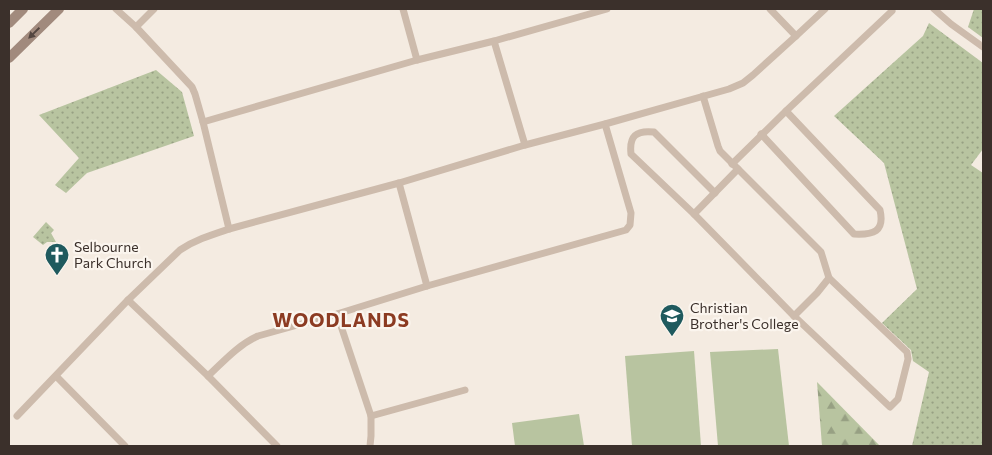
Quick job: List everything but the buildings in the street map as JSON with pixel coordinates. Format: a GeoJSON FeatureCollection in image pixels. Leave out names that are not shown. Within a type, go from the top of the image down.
{"type":"FeatureCollection","features":[{"type":"Feature","properties":{"kind":"main road"},"geometry":{"type":"LineString","coordinates":[[9,23],[23,9]]}},
{"type":"Feature","properties":{"kind":"main road"},"geometry":{"type":"LineString","coordinates":[[9,58],[59,9]]}},
{"type":"Feature","properties":{"kind":"street"},"geometry":{"type":"LineString","coordinates":[[116,9],[136,27],[192,87],[203,122],[229,229]]}},
{"type":"Feature","properties":{"kind":"street"},"geometry":{"type":"LineString","coordinates":[[136,27],[154,9]]}},
{"type":"Feature","properties":{"kind":"street"},"geometry":{"type":"LineString","coordinates":[[403,9],[417,60]]}},
{"type":"Feature","properties":{"kind":"street"},"geometry":{"type":"LineString","coordinates":[[203,122],[417,60],[494,41],[607,9]]}},
{"type":"Feature","properties":{"kind":"street"},"geometry":{"type":"LineString","coordinates":[[770,9],[796,36]]}},
{"type":"Feature","properties":{"kind":"street"},"geometry":{"type":"LineString","coordinates":[[17,416],[128,300],[180,250],[201,238],[525,144],[605,124],[729,89],[743,83],[825,9]]}},
{"type":"Feature","properties":{"kind":"street"},"geometry":{"type":"LineString","coordinates":[[934,9],[983,47]]}},
{"type":"Feature","properties":{"kind":"street"},"geometry":{"type":"LineString","coordinates":[[694,214],[715,193],[761,134],[892,12]]}},
{"type":"Feature","properties":{"kind":"street"},"geometry":{"type":"LineString","coordinates":[[494,41],[525,144]]}},
{"type":"Feature","properties":{"kind":"street"},"geometry":{"type":"LineString","coordinates":[[703,96],[720,151],[821,252],[829,278],[907,352],[908,359],[898,399],[890,407],[794,316],[694,214],[631,154],[630,144],[636,135],[644,131],[654,132],[715,193]]}},
{"type":"Feature","properties":{"kind":"street"},"geometry":{"type":"LineString","coordinates":[[761,134],[854,234],[866,235],[874,232],[880,225],[882,217],[880,210],[786,111]]}},
{"type":"Feature","properties":{"kind":"street"},"geometry":{"type":"LineString","coordinates":[[208,376],[237,348],[258,336],[626,230],[630,225],[631,213],[605,124]]}},
{"type":"Feature","properties":{"kind":"street"},"geometry":{"type":"LineString","coordinates":[[398,182],[427,286]]}},
{"type":"Feature","properties":{"kind":"street"},"geometry":{"type":"LineString","coordinates":[[794,316],[829,278]]}},
{"type":"Feature","properties":{"kind":"street"},"geometry":{"type":"LineString","coordinates":[[128,300],[278,446]]}},
{"type":"Feature","properties":{"kind":"street"},"geometry":{"type":"LineString","coordinates":[[338,314],[370,416],[370,446]]}},
{"type":"Feature","properties":{"kind":"street"},"geometry":{"type":"LineString","coordinates":[[56,376],[125,446]]}},
{"type":"Feature","properties":{"kind":"street"},"geometry":{"type":"LineString","coordinates":[[370,416],[465,390]]}},
{"type":"Feature","properties":{"kind":"green space"},"geometry":{"type":"Polygon","coordinates":[[[974,9],[983,9],[983,38],[968,27],[974,9]]]}},
{"type":"Feature","properties":{"kind":"green space"},"geometry":{"type":"Polygon","coordinates":[[[929,23],[983,63],[983,149],[971,165],[983,173],[983,446],[912,446],[929,372],[913,361],[911,350],[882,323],[917,289],[884,163],[834,116],[923,36],[929,23]]]}},
{"type":"Feature","properties":{"kind":"green space"},"geometry":{"type":"Polygon","coordinates":[[[156,70],[182,92],[194,136],[87,173],[66,193],[55,185],[79,158],[39,115],[156,70]]]}},
{"type":"Feature","properties":{"kind":"green space"},"geometry":{"type":"Polygon","coordinates":[[[46,222],[54,230],[51,233],[56,242],[47,242],[43,245],[33,237],[46,222]]]}},
{"type":"Feature","properties":{"kind":"green space"},"geometry":{"type":"Polygon","coordinates":[[[778,349],[789,446],[718,446],[710,352],[778,349]]]}},
{"type":"Feature","properties":{"kind":"green space"},"geometry":{"type":"Polygon","coordinates":[[[694,351],[701,446],[632,446],[625,356],[694,351]]]}},
{"type":"Feature","properties":{"kind":"green space"},"geometry":{"type":"Polygon","coordinates":[[[817,382],[880,446],[822,446],[817,382]]]}},
{"type":"Feature","properties":{"kind":"green space"},"geometry":{"type":"Polygon","coordinates":[[[579,414],[584,446],[515,446],[512,423],[579,414]]]}},
{"type":"Feature","properties":{"kind":"place","name":"Selbourne Park Church"},"geometry":{"type":"Point","coordinates":[57,276]}},
{"type":"Feature","properties":{"kind":"place","name":"Christian Brother's College"},"geometry":{"type":"Point","coordinates":[672,337]}},
{"type":"Feature","properties":{"kind":"district","name":"WOODLANDS"},"geometry":{"type":"Point","coordinates":[341,320]}}]}
